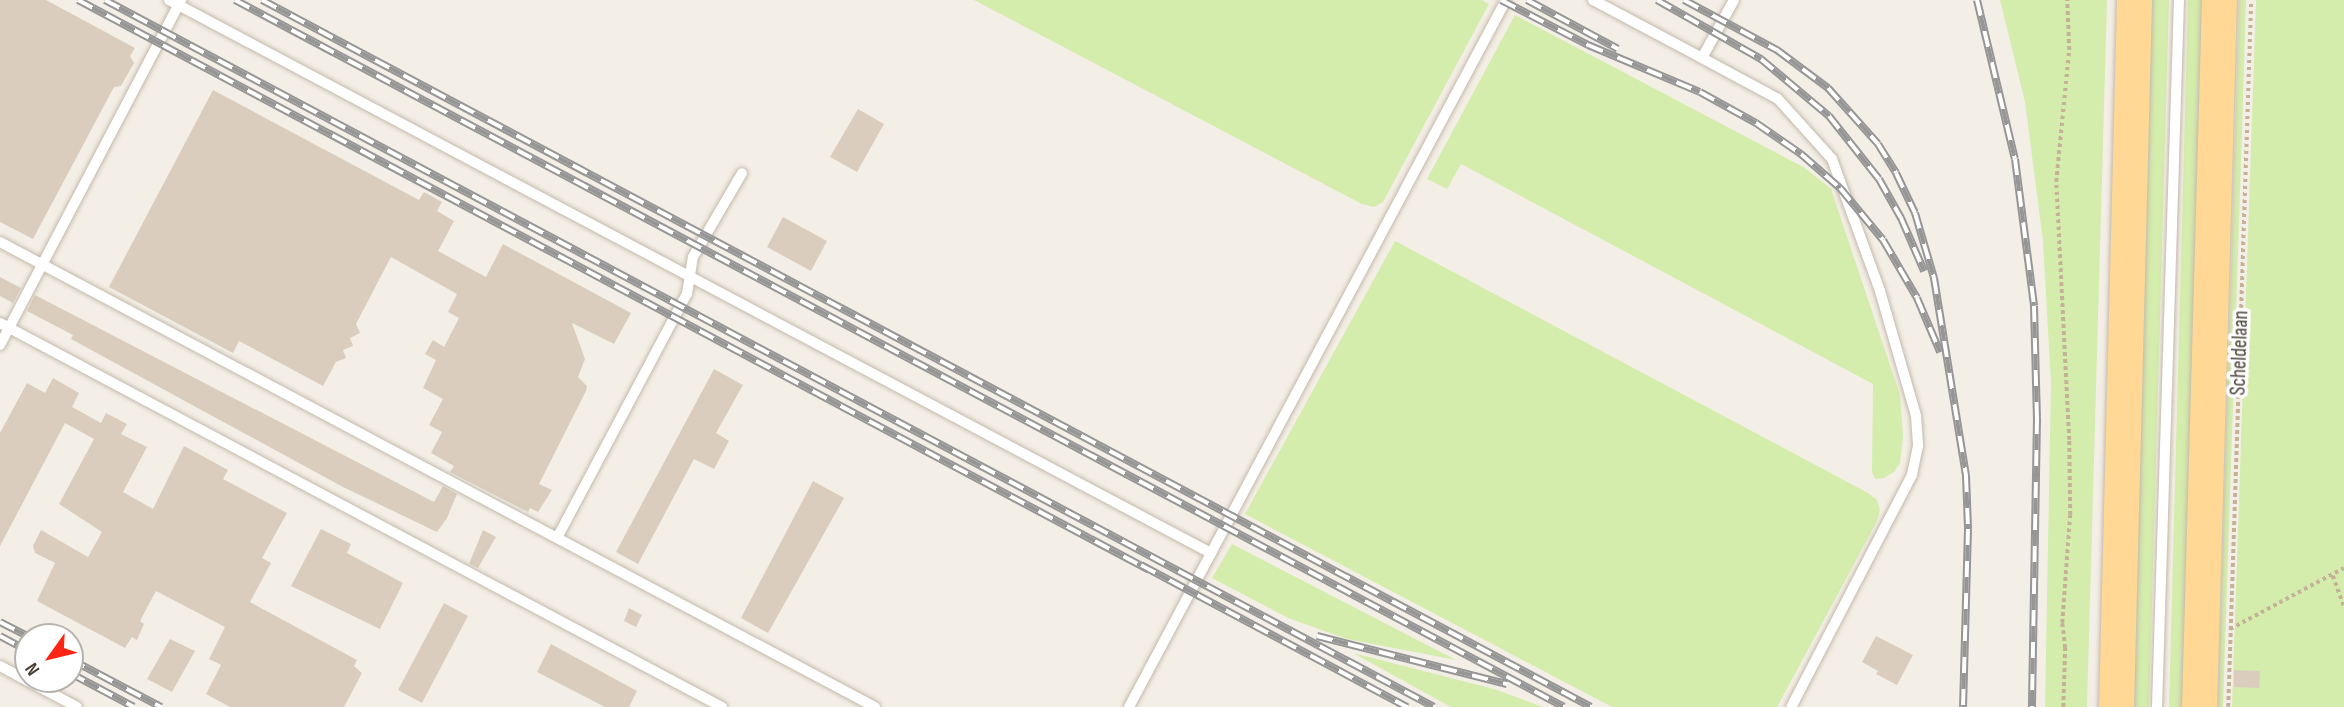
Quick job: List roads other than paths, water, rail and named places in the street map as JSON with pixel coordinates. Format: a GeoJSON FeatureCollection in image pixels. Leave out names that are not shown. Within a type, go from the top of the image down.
{"type":"FeatureCollection","features":[{"type":"Feature","properties":{"kind":"main road"},"geometry":{"type":"LineString","coordinates":[[2116,707],[2134,0]]}},
{"type":"Feature","properties":{"kind":"main road","name":"Scheldelaan"},"geometry":{"type":"LineString","coordinates":[[2199,707],[2219,0]]}},
{"type":"Feature","properties":{"kind":"lane"},"geometry":{"type":"LineString","coordinates":[[1129,707],[1506,0]]}},
{"type":"Feature","properties":{"kind":"lane"},"geometry":{"type":"LineString","coordinates":[[1593,0],[1777,99],[1832,159],[1880,290],[1916,416],[1918,446],[1912,475],[1791,707]]}},
{"type":"Feature","properties":{"kind":"lane"},"geometry":{"type":"LineString","coordinates":[[1702,58],[1734,0]]}},
{"type":"Feature","properties":{"kind":"lane"},"geometry":{"type":"LineString","coordinates":[[2157,707],[2179,0]]}},
{"type":"Feature","properties":{"kind":"lane"},"geometry":{"type":"LineString","coordinates":[[0,345],[5,325],[42,265],[176,2],[1211,553]]}},
{"type":"Feature","properties":{"kind":"lane"},"geometry":{"type":"LineString","coordinates":[[557,537],[687,293],[693,257],[741,173]]}},
{"type":"Feature","properties":{"kind":"lane"},"geometry":{"type":"LineString","coordinates":[[0,242],[875,707]]}},
{"type":"Feature","properties":{"kind":"lane"},"geometry":{"type":"LineString","coordinates":[[5,325],[722,707]]}},
{"type":"Feature","properties":{"kind":"lane"},"geometry":{"type":"LineString","coordinates":[[0,666],[77,707]]}},
{"type":"Feature","properties":{"kind":"railway"},"geometry":{"type":"LineString","coordinates":[[78,0],[1149,570]]}},
{"type":"Feature","properties":{"kind":"railway"},"geometry":{"type":"LineString","coordinates":[[105,0],[1434,707]]}},
{"type":"Feature","properties":{"kind":"railway"},"geometry":{"type":"LineString","coordinates":[[235,0],[1564,707]]}},
{"type":"Feature","properties":{"kind":"railway"},"geometry":{"type":"LineString","coordinates":[[262,0],[1591,707]]}},
{"type":"Feature","properties":{"kind":"railway"},"geometry":{"type":"LineString","coordinates":[[1501,0],[1588,45],[1700,92],[1756,123],[1801,154],[1840,188],[1883,240],[1917,298],[1940,352]]}},
{"type":"Feature","properties":{"kind":"railway"},"geometry":{"type":"LineString","coordinates":[[1527,0],[1618,49]]}},
{"type":"Feature","properties":{"kind":"railway"},"geometry":{"type":"LineString","coordinates":[[1657,0],[1761,59],[1829,116],[1879,179],[1901,218],[1924,271]]}},
{"type":"Feature","properties":{"kind":"railway"},"geometry":{"type":"LineString","coordinates":[[1684,0],[1777,50],[1828,88],[1878,144],[1896,173],[1915,213],[1934,278],[1966,476],[1968,529],[1963,707]]}},
{"type":"Feature","properties":{"kind":"railway"},"geometry":{"type":"LineString","coordinates":[[1977,0],[2015,159],[2034,306],[2037,418],[2032,707]]}},
{"type":"Feature","properties":{"kind":"railway"},"geometry":{"type":"LineString","coordinates":[[1141,565],[1407,707]]}},
{"type":"Feature","properties":{"kind":"railway"},"geometry":{"type":"LineString","coordinates":[[0,622],[14,629]]}},
{"type":"Feature","properties":{"kind":"railway"},"geometry":{"type":"LineString","coordinates":[[0,636],[14,644]]}},
{"type":"Feature","properties":{"kind":"railway"},"geometry":{"type":"LineString","coordinates":[[1317,636],[1507,684]]}},
{"type":"Feature","properties":{"kind":"railway"},"geometry":{"type":"LineString","coordinates":[[84,666],[161,707]]}},
{"type":"Feature","properties":{"kind":"railway"},"geometry":{"type":"LineString","coordinates":[[84,680],[134,707]]}}]}
